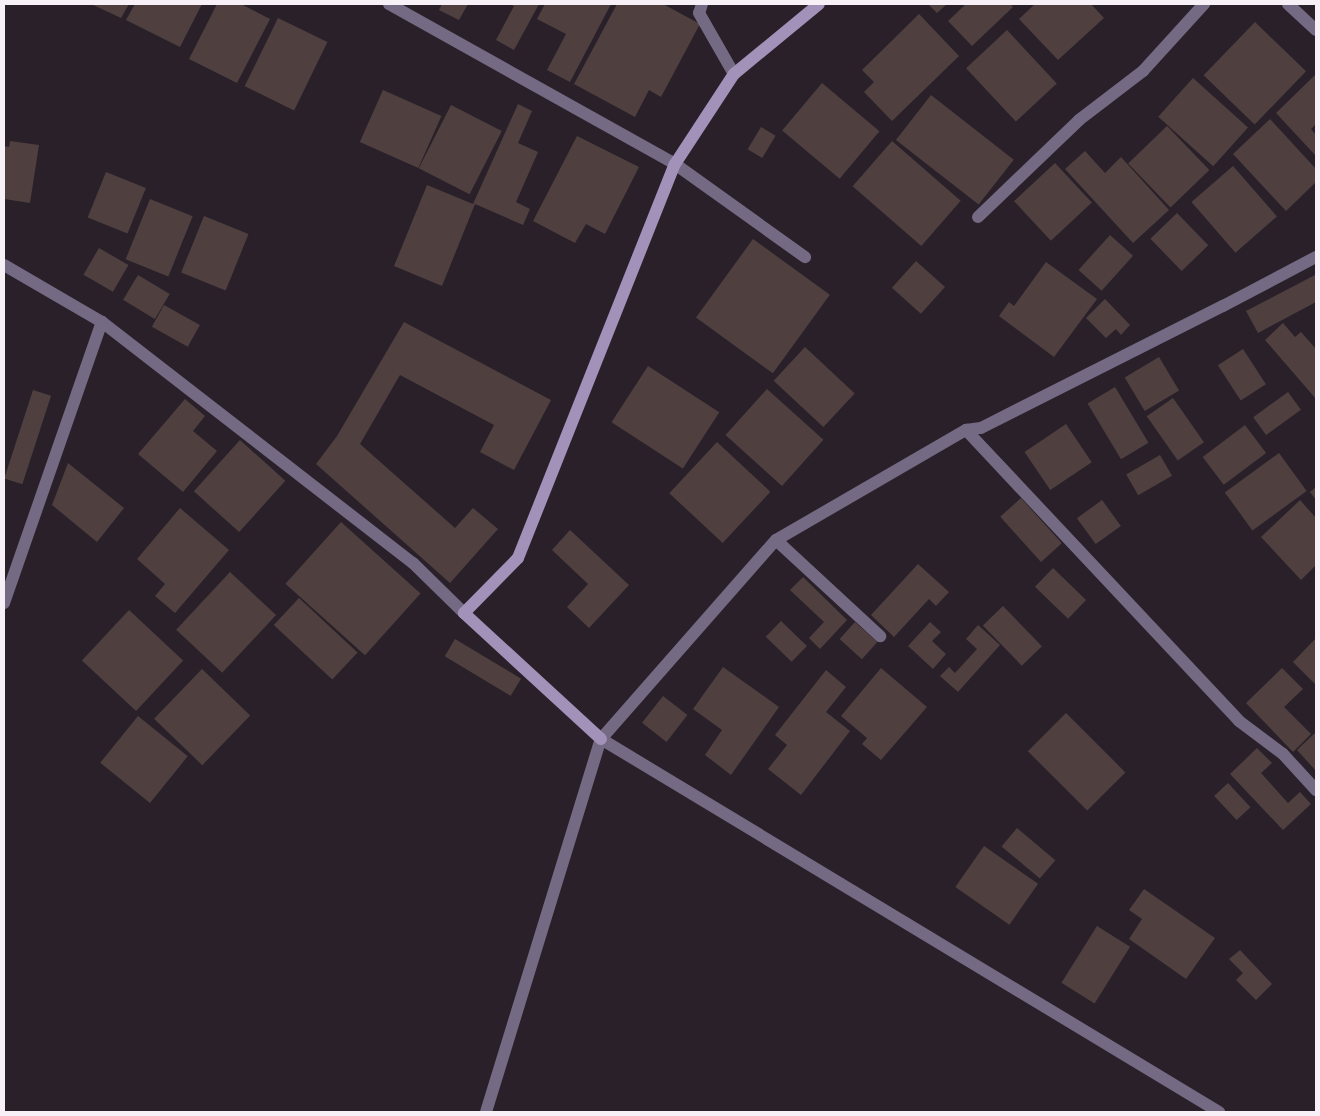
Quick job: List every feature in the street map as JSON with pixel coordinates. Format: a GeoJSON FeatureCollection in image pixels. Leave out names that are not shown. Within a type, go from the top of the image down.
{"type":"FeatureCollection","features":[{"type":"Feature","properties":{"kind":"street"},"geometry":{"type":"LineString","coordinates":[[389,4],[675,164],[805,257]]}},
{"type":"Feature","properties":{"kind":"street"},"geometry":{"type":"LineString","coordinates":[[702,4],[699,13],[734,74]]}},
{"type":"Feature","properties":{"kind":"street"},"geometry":{"type":"LineString","coordinates":[[464,613],[518,558],[675,164],[734,74],[819,4]]}},
{"type":"Feature","properties":{"kind":"street"},"geometry":{"type":"LineString","coordinates":[[978,217],[1078,120],[1143,71],[1204,4]]}},
{"type":"Feature","properties":{"kind":"street"},"geometry":{"type":"LineString","coordinates":[[1288,4],[1316,30]]}},
{"type":"Feature","properties":{"kind":"street"},"geometry":{"type":"LineString","coordinates":[[486,1112],[601,739],[776,540],[966,430],[981,428],[1224,306],[1316,257]]}},
{"type":"Feature","properties":{"kind":"street"},"geometry":{"type":"LineString","coordinates":[[4,266],[102,322],[413,563],[464,613],[601,739],[1219,1112]]}},
{"type":"Feature","properties":{"kind":"street"},"geometry":{"type":"LineString","coordinates":[[4,603],[102,322]]}},
{"type":"Feature","properties":{"kind":"street"},"geometry":{"type":"LineString","coordinates":[[966,430],[1239,721],[1283,754],[1316,790]]}},
{"type":"Feature","properties":{"kind":"street"},"geometry":{"type":"LineString","coordinates":[[776,540],[880,636]]}},
{"type":"Feature","properties":{"kind":"building"},"geometry":{"type":"Polygon","coordinates":[[[91,4],[129,4],[121,18],[91,4]]]}},
{"type":"Feature","properties":{"kind":"building"},"geometry":{"type":"Polygon","coordinates":[[[135,4],[202,4],[180,47],[126,20],[135,4]]]}},
{"type":"Feature","properties":{"kind":"building"},"geometry":{"type":"Polygon","coordinates":[[[217,4],[241,4],[270,19],[237,83],[189,59],[217,4]]]}},
{"type":"Feature","properties":{"kind":"building"},"geometry":{"type":"Polygon","coordinates":[[[442,4],[468,4],[459,20],[439,10],[442,4]]]}},
{"type":"Feature","properties":{"kind":"building"},"geometry":{"type":"Polygon","coordinates":[[[510,4],[539,4],[514,50],[496,40],[514,6],[510,4]]]}},
{"type":"Feature","properties":{"kind":"building"},"geometry":{"type":"Polygon","coordinates":[[[545,4],[611,4],[570,82],[547,70],[566,34],[537,19],[545,4]]]}},
{"type":"Feature","properties":{"kind":"building"},"geometry":{"type":"Polygon","coordinates":[[[617,4],[663,4],[700,24],[661,97],[649,90],[635,117],[574,84],[617,4]]]}},
{"type":"Feature","properties":{"kind":"building"},"geometry":{"type":"Polygon","coordinates":[[[928,4],[947,4],[937,13],[928,4]]]}},
{"type":"Feature","properties":{"kind":"building"},"geometry":{"type":"Polygon","coordinates":[[[966,4],[1010,4],[1013,7],[972,46],[948,21],[966,4]]]}},
{"type":"Feature","properties":{"kind":"building"},"geometry":{"type":"Polygon","coordinates":[[[1035,4],[1091,4],[1104,18],[1058,60],[1019,19],[1035,4]]]}},
{"type":"Feature","properties":{"kind":"building"},"geometry":{"type":"Polygon","coordinates":[[[919,14],[959,56],[892,121],[864,92],[874,82],[862,70],[919,14]]]}},
{"type":"Feature","properties":{"kind":"building"},"geometry":{"type":"Polygon","coordinates":[[[278,18],[327,42],[294,110],[245,86],[278,18]]]}},
{"type":"Feature","properties":{"kind":"building"},"geometry":{"type":"Polygon","coordinates":[[[1255,22],[1306,71],[1255,125],[1204,75],[1255,22]]]}},
{"type":"Feature","properties":{"kind":"building"},"geometry":{"type":"Polygon","coordinates":[[[1007,30],[1057,83],[1016,122],[966,68],[1007,30]]]}},
{"type":"Feature","properties":{"kind":"building"},"geometry":{"type":"Polygon","coordinates":[[[1316,74],[1316,124],[1311,129],[1316,135],[1316,156],[1276,113],[1316,74]]]}},
{"type":"Feature","properties":{"kind":"building"},"geometry":{"type":"Polygon","coordinates":[[[1193,78],[1248,128],[1213,166],[1158,117],[1193,78]]]}},
{"type":"Feature","properties":{"kind":"building"},"geometry":{"type":"Polygon","coordinates":[[[822,83],[879,131],[840,179],[782,130],[822,83]]]}},
{"type":"Feature","properties":{"kind":"building"},"geometry":{"type":"Polygon","coordinates":[[[383,90],[441,116],[418,168],[360,142],[383,90]]]}},
{"type":"Feature","properties":{"kind":"building"},"geometry":{"type":"Polygon","coordinates":[[[931,95],[1014,160],[979,205],[896,140],[931,95]]]}},
{"type":"Feature","properties":{"kind":"building"},"geometry":{"type":"Polygon","coordinates":[[[518,104],[532,111],[518,143],[538,152],[516,202],[530,209],[523,225],[475,204],[442,286],[394,266],[427,185],[473,204],[518,104]]]}},
{"type":"Feature","properties":{"kind":"building"},"geometry":{"type":"Polygon","coordinates":[[[451,105],[502,131],[470,194],[419,168],[451,105]]]}},
{"type":"Feature","properties":{"kind":"building"},"geometry":{"type":"Polygon","coordinates":[[[1270,119],[1316,169],[1316,182],[1286,211],[1233,154],[1270,119]]]}},
{"type":"Feature","properties":{"kind":"building"},"geometry":{"type":"Polygon","coordinates":[[[1167,126],[1209,170],[1171,207],[1128,164],[1167,126]]]}},
{"type":"Feature","properties":{"kind":"building"},"geometry":{"type":"Polygon","coordinates":[[[761,127],[776,136],[762,158],[748,149],[761,127]]]}},
{"type":"Feature","properties":{"kind":"building"},"geometry":{"type":"Polygon","coordinates":[[[577,136],[639,167],[605,234],[586,224],[575,243],[533,221],[577,136]]]}},
{"type":"Feature","properties":{"kind":"building"},"geometry":{"type":"Polygon","coordinates":[[[10,141],[39,145],[30,203],[4,199],[4,146],[9,147],[10,141]]]}},
{"type":"Feature","properties":{"kind":"building"},"geometry":{"type":"Polygon","coordinates":[[[892,141],[961,201],[921,246],[853,186],[892,141]]]}},
{"type":"Feature","properties":{"kind":"building"},"geometry":{"type":"Polygon","coordinates":[[[1085,151],[1105,173],[1121,157],[1169,210],[1133,243],[1065,169],[1085,151]]]}},
{"type":"Feature","properties":{"kind":"building"},"geometry":{"type":"Polygon","coordinates":[[[1055,163],[1092,202],[1051,241],[1014,201],[1055,163]]]}},
{"type":"Feature","properties":{"kind":"building"},"geometry":{"type":"Polygon","coordinates":[[[1233,166],[1277,217],[1235,253],[1191,202],[1233,166]]]}},
{"type":"Feature","properties":{"kind":"building"},"geometry":{"type":"Polygon","coordinates":[[[106,172],[146,188],[128,234],[88,217],[106,172]]]}},
{"type":"Feature","properties":{"kind":"building"},"geometry":{"type":"Polygon","coordinates":[[[150,199],[193,216],[168,276],[126,259],[150,199]]]}},
{"type":"Feature","properties":{"kind":"building"},"geometry":{"type":"Polygon","coordinates":[[[1177,213],[1208,245],[1182,271],[1150,239],[1177,213]]]}},
{"type":"Feature","properties":{"kind":"building"},"geometry":{"type":"Polygon","coordinates":[[[204,216],[249,234],[226,291],[181,273],[204,216]]]}},
{"type":"Feature","properties":{"kind":"building"},"geometry":{"type":"Polygon","coordinates":[[[1110,235],[1133,256],[1102,291],[1079,270],[1110,235]]]}},
{"type":"Feature","properties":{"kind":"building"},"geometry":{"type":"Polygon","coordinates":[[[753,239],[830,295],[773,373],[696,317],[753,239]]]}},
{"type":"Feature","properties":{"kind":"building"},"geometry":{"type":"Polygon","coordinates":[[[99,248],[128,265],[113,292],[84,275],[99,248]]]}},
{"type":"Feature","properties":{"kind":"building"},"geometry":{"type":"Polygon","coordinates":[[[916,261],[945,287],[921,314],[892,288],[916,261]]]}},
{"type":"Feature","properties":{"kind":"building"},"geometry":{"type":"Polygon","coordinates":[[[1046,262],[1097,299],[1054,357],[999,316],[1009,302],[1014,306],[1046,262]]]}},
{"type":"Feature","properties":{"kind":"building"},"geometry":{"type":"Polygon","coordinates":[[[138,275],[170,294],[155,319],[123,300],[138,275]]]}},
{"type":"Feature","properties":{"kind":"building"},"geometry":{"type":"Polygon","coordinates":[[[1315,275],[1316,302],[1258,333],[1246,311],[1315,275]]]}},
{"type":"Feature","properties":{"kind":"building"},"geometry":{"type":"Polygon","coordinates":[[[1105,299],[1130,325],[1121,335],[1116,329],[1106,338],[1086,318],[1105,299]]]}},
{"type":"Feature","properties":{"kind":"building"},"geometry":{"type":"Polygon","coordinates":[[[164,305],[200,325],[188,347],[152,327],[164,305]]]}},
{"type":"Feature","properties":{"kind":"building"},"geometry":{"type":"Polygon","coordinates":[[[404,322],[551,400],[514,470],[480,452],[494,425],[400,375],[360,444],[455,528],[473,508],[498,529],[450,583],[316,464],[337,436],[404,322]]]}},
{"type":"Feature","properties":{"kind":"building"},"geometry":{"type":"Polygon","coordinates":[[[1283,323],[1295,337],[1301,332],[1316,349],[1316,399],[1265,340],[1283,323]]]}},
{"type":"Feature","properties":{"kind":"building"},"geometry":{"type":"Polygon","coordinates":[[[805,347],[855,393],[823,427],[774,381],[805,347]]]}},
{"type":"Feature","properties":{"kind":"building"},"geometry":{"type":"Polygon","coordinates":[[[1243,349],[1266,384],[1241,401],[1218,365],[1243,349]]]}},
{"type":"Feature","properties":{"kind":"building"},"geometry":{"type":"Polygon","coordinates":[[[1159,357],[1179,390],[1145,411],[1125,378],[1159,357]]]}},
{"type":"Feature","properties":{"kind":"building"},"geometry":{"type":"Polygon","coordinates":[[[648,366],[719,412],[683,468],[612,422],[648,366]]]}},
{"type":"Feature","properties":{"kind":"building"},"geometry":{"type":"Polygon","coordinates":[[[1115,387],[1148,443],[1121,459],[1088,403],[1115,387]]]}},
{"type":"Feature","properties":{"kind":"building"},"geometry":{"type":"Polygon","coordinates":[[[767,389],[823,440],[782,486],[726,435],[767,389]]]}},
{"type":"Feature","properties":{"kind":"building"},"geometry":{"type":"Polygon","coordinates":[[[33,390],[51,396],[22,484],[4,478],[33,390]]]}},
{"type":"Feature","properties":{"kind":"building"},"geometry":{"type":"Polygon","coordinates":[[[1288,392],[1301,410],[1266,435],[1253,417],[1288,392]]]}},
{"type":"Feature","properties":{"kind":"building"},"geometry":{"type":"Polygon","coordinates":[[[1173,398],[1204,442],[1178,461],[1147,416],[1173,398]]]}},
{"type":"Feature","properties":{"kind":"building"},"geometry":{"type":"Polygon","coordinates":[[[185,399],[205,416],[193,431],[217,451],[183,492],[138,454],[185,399]]]}},
{"type":"Feature","properties":{"kind":"building"},"geometry":{"type":"Polygon","coordinates":[[[1066,424],[1092,462],[1050,490],[1025,452],[1066,424]]]}},
{"type":"Feature","properties":{"kind":"building"},"geometry":{"type":"Polygon","coordinates":[[[1245,425],[1266,453],[1224,485],[1203,457],[1245,425]]]}},
{"type":"Feature","properties":{"kind":"building"},"geometry":{"type":"Polygon","coordinates":[[[240,440],[285,481],[239,532],[194,491],[240,440]]]}},
{"type":"Feature","properties":{"kind":"building"},"geometry":{"type":"Polygon","coordinates":[[[717,442],[770,492],[723,543],[669,493],[717,442]]]}},
{"type":"Feature","properties":{"kind":"building"},"geometry":{"type":"Polygon","coordinates":[[[1279,453],[1307,491],[1252,530],[1225,492],[1279,453]]]}},
{"type":"Feature","properties":{"kind":"building"},"geometry":{"type":"Polygon","coordinates":[[[1160,455],[1172,476],[1138,495],[1126,474],[1160,455]]]}},
{"type":"Feature","properties":{"kind":"building"},"geometry":{"type":"Polygon","coordinates":[[[68,463],[124,508],[97,542],[52,505],[68,463]]]}},
{"type":"Feature","properties":{"kind":"building"},"geometry":{"type":"Polygon","coordinates":[[[1316,487],[1316,500],[1310,492],[1316,487]]]}},
{"type":"Feature","properties":{"kind":"building"},"geometry":{"type":"Polygon","coordinates":[[[1021,498],[1062,543],[1041,562],[1000,517],[1021,498]]]}},
{"type":"Feature","properties":{"kind":"building"},"geometry":{"type":"Polygon","coordinates":[[[1102,500],[1121,526],[1096,544],[1077,518],[1102,500]]]}},
{"type":"Feature","properties":{"kind":"building"},"geometry":{"type":"Polygon","coordinates":[[[1300,500],[1316,518],[1316,565],[1301,580],[1261,537],[1300,500]]]}},
{"type":"Feature","properties":{"kind":"building"},"geometry":{"type":"Polygon","coordinates":[[[180,508],[229,550],[175,613],[155,596],[165,584],[137,559],[180,508]]]}},
{"type":"Feature","properties":{"kind":"building"},"geometry":{"type":"Polygon","coordinates":[[[341,522],[421,594],[365,655],[285,584],[341,522]]]}},
{"type":"Feature","properties":{"kind":"building"},"geometry":{"type":"Polygon","coordinates":[[[570,530],[629,585],[589,628],[567,607],[588,584],[552,550],[570,530]]]}},
{"type":"Feature","properties":{"kind":"building"},"geometry":{"type":"Polygon","coordinates":[[[918,564],[949,592],[936,606],[929,599],[894,637],[871,615],[918,564]]]}},
{"type":"Feature","properties":{"kind":"building"},"geometry":{"type":"Polygon","coordinates":[[[1053,568],[1086,600],[1068,619],[1035,587],[1053,568]]]}},
{"type":"Feature","properties":{"kind":"building"},"geometry":{"type":"Polygon","coordinates":[[[230,572],[276,615],[222,673],[176,630],[230,572]]]}},
{"type":"Feature","properties":{"kind":"building"},"geometry":{"type":"Polygon","coordinates":[[[803,577],[847,620],[820,649],[809,638],[824,622],[790,590],[803,577]]]}},
{"type":"Feature","properties":{"kind":"building"},"geometry":{"type":"Polygon","coordinates":[[[299,598],[358,653],[332,680],[274,625],[299,598]]]}},
{"type":"Feature","properties":{"kind":"building"},"geometry":{"type":"Polygon","coordinates":[[[1003,606],[1042,646],[1022,666],[983,625],[1003,606]]]}},
{"type":"Feature","properties":{"kind":"building"},"geometry":{"type":"Polygon","coordinates":[[[129,610],[183,660],[136,711],[82,660],[129,610]]]}},
{"type":"Feature","properties":{"kind":"building"},"geometry":{"type":"Polygon","coordinates":[[[781,621],[807,646],[792,662],[766,637],[781,621]]]}},
{"type":"Feature","properties":{"kind":"building"},"geometry":{"type":"Polygon","coordinates":[[[855,622],[877,642],[862,659],[840,639],[855,622]]]}},
{"type":"Feature","properties":{"kind":"building"},"geometry":{"type":"Polygon","coordinates":[[[930,622],[941,632],[932,641],[946,654],[933,669],[908,646],[930,622]]]}},
{"type":"Feature","properties":{"kind":"building"},"geometry":{"type":"Polygon","coordinates":[[[978,625],[1000,645],[958,692],[940,676],[949,667],[955,673],[977,649],[966,639],[978,625]]]}},
{"type":"Feature","properties":{"kind":"building"},"geometry":{"type":"Polygon","coordinates":[[[1316,638],[1316,685],[1293,662],[1316,638]]]}},
{"type":"Feature","properties":{"kind":"building"},"geometry":{"type":"Polygon","coordinates":[[[455,639],[521,679],[511,696],[445,656],[455,639]]]}},
{"type":"Feature","properties":{"kind":"building"},"geometry":{"type":"Polygon","coordinates":[[[723,667],[779,707],[731,775],[705,755],[722,730],[693,709],[723,667]]]}},
{"type":"Feature","properties":{"kind":"building"},"geometry":{"type":"Polygon","coordinates":[[[881,668],[927,707],[881,760],[862,744],[867,738],[841,716],[881,668]]]}},
{"type":"Feature","properties":{"kind":"building"},"geometry":{"type":"Polygon","coordinates":[[[1282,668],[1303,689],[1284,707],[1311,734],[1293,752],[1246,703],[1282,668]]]}},
{"type":"Feature","properties":{"kind":"building"},"geometry":{"type":"Polygon","coordinates":[[[202,669],[250,716],[202,765],[154,719],[202,669]]]}},
{"type":"Feature","properties":{"kind":"building"},"geometry":{"type":"Polygon","coordinates":[[[826,670],[846,687],[826,712],[850,731],[801,795],[768,769],[787,745],[775,735],[826,670]]]}},
{"type":"Feature","properties":{"kind":"building"},"geometry":{"type":"Polygon","coordinates":[[[663,696],[687,715],[666,742],[642,723],[663,696]]]}},
{"type":"Feature","properties":{"kind":"building"},"geometry":{"type":"Polygon","coordinates":[[[1066,713],[1125,772],[1087,811],[1028,751],[1066,713]]]}},
{"type":"Feature","properties":{"kind":"building"},"geometry":{"type":"Polygon","coordinates":[[[138,716],[188,756],[150,803],[100,763],[138,716]]]}},
{"type":"Feature","properties":{"kind":"building"},"geometry":{"type":"Polygon","coordinates":[[[1316,732],[1316,771],[1297,750],[1316,732]]]}},
{"type":"Feature","properties":{"kind":"building"},"geometry":{"type":"Polygon","coordinates":[[[1257,748],[1272,763],[1261,773],[1288,803],[1300,792],[1311,804],[1283,830],[1230,774],[1257,748]]]}},
{"type":"Feature","properties":{"kind":"building"},"geometry":{"type":"Polygon","coordinates":[[[1228,783],[1251,807],[1237,820],[1214,796],[1228,783]]]}},
{"type":"Feature","properties":{"kind":"building"},"geometry":{"type":"Polygon","coordinates":[[[1017,828],[1055,860],[1040,879],[1002,846],[1017,828]]]}},
{"type":"Feature","properties":{"kind":"building"},"geometry":{"type":"Polygon","coordinates":[[[984,846],[1038,884],[1009,925],[955,887],[984,846]]]}},
{"type":"Feature","properties":{"kind":"building"},"geometry":{"type":"Polygon","coordinates":[[[1144,889],[1215,938],[1186,979],[1129,939],[1142,919],[1129,910],[1144,889]]]}},
{"type":"Feature","properties":{"kind":"building"},"geometry":{"type":"Polygon","coordinates":[[[1097,926],[1130,947],[1095,1003],[1061,983],[1097,926]]]}},
{"type":"Feature","properties":{"kind":"building"},"geometry":{"type":"Polygon","coordinates":[[[1240,950],[1272,984],[1256,1000],[1236,980],[1243,973],[1229,959],[1240,950]]]}}]}
